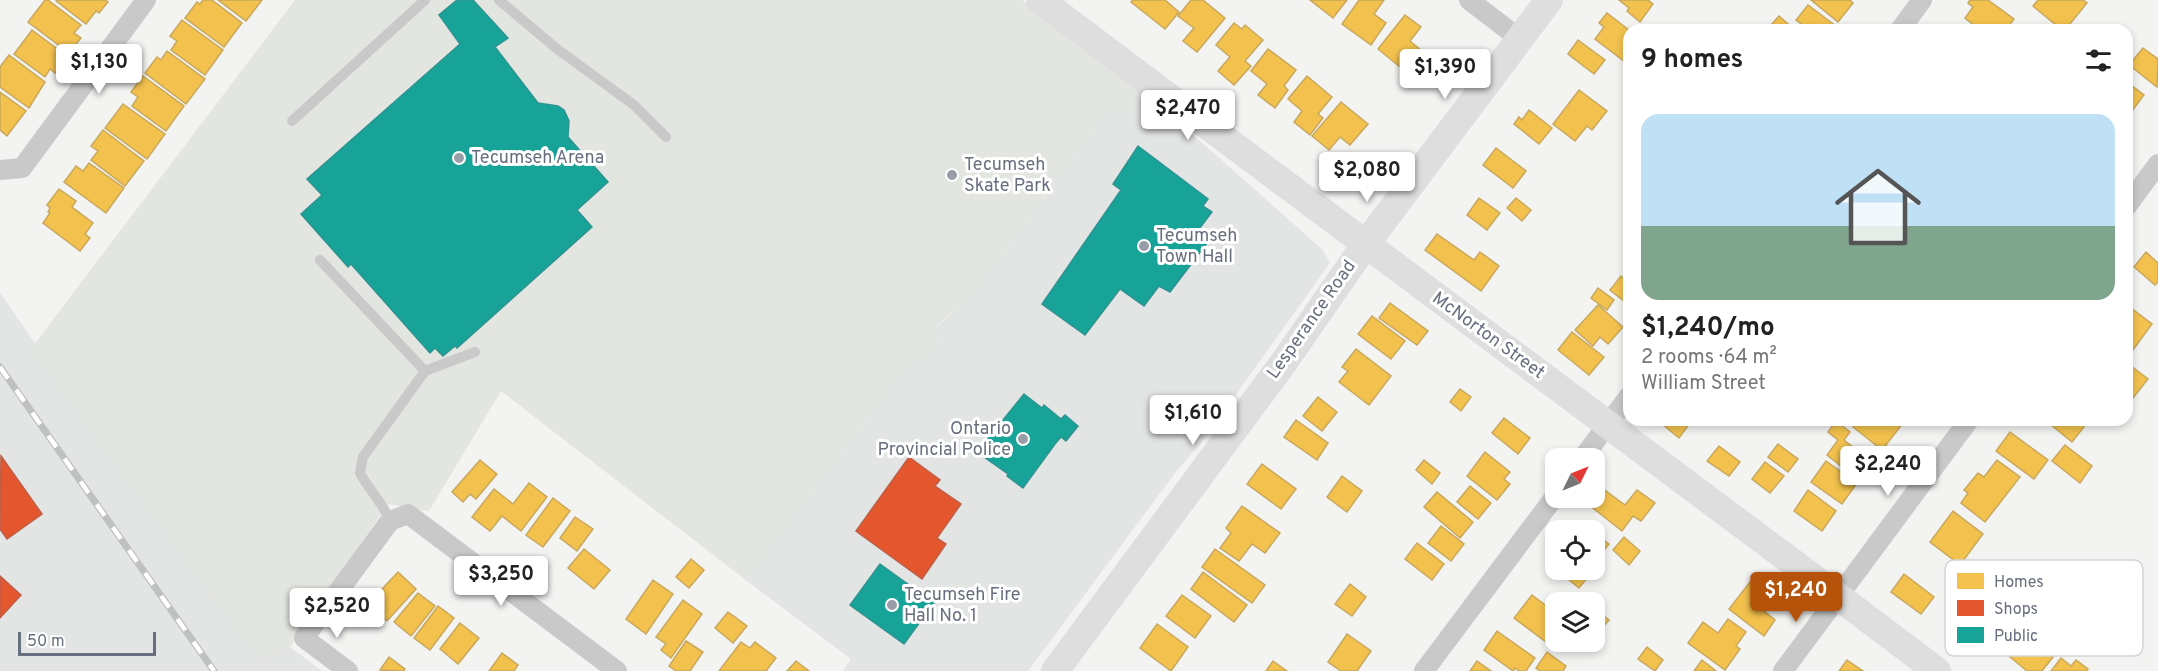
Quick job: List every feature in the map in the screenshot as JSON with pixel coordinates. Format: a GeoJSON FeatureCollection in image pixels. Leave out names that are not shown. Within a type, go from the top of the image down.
{"type":"FeatureCollection","features":[{"type":"Feature","properties":{"kind":"street"},"geometry":{"type":"LineString","coordinates":[[0,170],[22,168],[146,0]]}},
{"type":"Feature","properties":{"kind":"street","name":"McNorton Street"},"geometry":{"type":"LineString","coordinates":[[1040,0],[1937,671]]}},
{"type":"Feature","properties":{"kind":"street"},"geometry":{"type":"LineString","coordinates":[[1469,0],[1520,39]]}},
{"type":"Feature","properties":{"kind":"street","name":"Lesperance Road"},"geometry":{"type":"LineString","coordinates":[[1055,671],[1284,362],[1365,245],[1549,0]]}},
{"type":"Feature","properties":{"kind":"street"},"geometry":{"type":"LineString","coordinates":[[1904,24],[1922,0]]}},
{"type":"Feature","properties":{"kind":"street"},"geometry":{"type":"LineString","coordinates":[[2133,198],[2158,164]]}},
{"type":"Feature","properties":{"kind":"street"},"geometry":{"type":"LineString","coordinates":[[1590,448],[1623,404]]}},
{"type":"Feature","properties":{"kind":"street"},"geometry":{"type":"LineString","coordinates":[[1783,671],[1965,426]]}},
{"type":"Feature","properties":{"kind":"street"},"geometry":{"type":"LineString","coordinates":[[1424,671],[1546,508]]}},
{"type":"Feature","properties":{"kind":"street"},"geometry":{"type":"LineString","coordinates":[[348,671],[304,638],[399,518],[617,671]]}},
{"type":"Feature","properties":{"kind":"lane"},"geometry":{"type":"LineString","coordinates":[[292,121],[425,0]]}},
{"type":"Feature","properties":{"kind":"lane"},"geometry":{"type":"LineString","coordinates":[[499,0],[557,49],[634,105],[666,137]]}},
{"type":"Feature","properties":{"kind":"lane"},"geometry":{"type":"LineString","coordinates":[[320,260],[426,371]]}},
{"type":"Feature","properties":{"kind":"lane"},"geometry":{"type":"LineString","coordinates":[[399,518],[384,508],[360,473],[363,457],[426,371],[475,352]]}},
{"type":"Feature","properties":{"kind":"shaded area"},"geometry":{"type":"Polygon","coordinates":[[[295,0],[1022,0],[1145,92],[1130,115],[1111,106],[973,296],[936,326],[937,346],[896,377],[890,390],[747,581],[501,391],[429,511],[388,504],[290,647],[258,661],[30,350],[295,0]]]}},
{"type":"Feature","properties":{"kind":"shaded area"},"geometry":{"type":"Polygon","coordinates":[[[1145,92],[1322,249],[1330,263],[1202,442],[1178,469],[1028,671],[843,671],[851,659],[747,581],[890,390],[896,377],[937,346],[936,327],[973,296],[1111,106],[1145,92]]]}},
{"type":"Feature","properties":{"kind":"shaded area"},"geometry":{"type":"Polygon","coordinates":[[[0,293],[258,661],[290,647],[322,671],[0,671],[0,293]]]}},
{"type":"Feature","properties":{"kind":"building: Homes"},"geometry":{"type":"Polygon","coordinates":[[[45,0],[81,25],[74,33],[81,38],[69,53],[28,22],[45,0]]]}},
{"type":"Feature","properties":{"kind":"building: Homes"},"geometry":{"type":"Polygon","coordinates":[[[57,0],[105,0],[108,2],[99,13],[96,11],[86,24],[57,0]]]}},
{"type":"Feature","properties":{"kind":"building: Homes"},"geometry":{"type":"Polygon","coordinates":[[[203,0],[212,0],[242,23],[224,47],[185,18],[197,2],[200,4],[203,0]]]}},
{"type":"Feature","properties":{"kind":"building: Homes"},"geometry":{"type":"Polygon","coordinates":[[[218,0],[262,0],[246,21],[218,0]]]}},
{"type":"Feature","properties":{"kind":"building: Homes"},"geometry":{"type":"Polygon","coordinates":[[[1133,0],[1165,0],[1179,12],[1165,29],[1131,2],[1133,0]]]}},
{"type":"Feature","properties":{"kind":"building: Homes"},"geometry":{"type":"Polygon","coordinates":[[[1191,0],[1203,0],[1225,18],[1197,52],[1183,41],[1194,28],[1178,16],[1191,0]]]}},
{"type":"Feature","properties":{"kind":"building: Homes"},"geometry":{"type":"Polygon","coordinates":[[[1310,0],[1347,0],[1333,18],[1310,0]]]}},
{"type":"Feature","properties":{"kind":"building: Homes"},"geometry":{"type":"Polygon","coordinates":[[[1359,0],[1384,0],[1374,14],[1386,23],[1371,45],[1342,24],[1359,0]]]}},
{"type":"Feature","properties":{"kind":"building: Homes"},"geometry":{"type":"Polygon","coordinates":[[[1619,0],[1648,0],[1653,4],[1640,22],[1627,11],[1629,8],[1619,0]]]}},
{"type":"Feature","properties":{"kind":"building: Homes"},"geometry":{"type":"Polygon","coordinates":[[[1811,0],[1850,0],[1853,3],[1838,22],[1811,0]]]}},
{"type":"Feature","properties":{"kind":"building: Homes"},"geometry":{"type":"Polygon","coordinates":[[[1970,0],[1988,0],[2014,19],[2010,24],[1972,24],[1965,18],[1973,7],[1968,3],[1970,0]]]}},
{"type":"Feature","properties":{"kind":"building: Homes"},"geometry":{"type":"Polygon","coordinates":[[[2038,0],[2083,0],[2087,3],[2070,24],[2055,24],[2033,6],[2038,0]]]}},
{"type":"Feature","properties":{"kind":"building: Homes"},"geometry":{"type":"Polygon","coordinates":[[[1808,5],[1833,24],[1802,24],[1796,20],[1808,5]]]}},
{"type":"Feature","properties":{"kind":"building: Homes"},"geometry":{"type":"Polygon","coordinates":[[[1607,13],[1623,25],[1623,60],[1595,39],[1604,27],[1599,23],[1607,13]]]}},
{"type":"Feature","properties":{"kind":"building: Homes"},"geometry":{"type":"Polygon","coordinates":[[[1405,15],[1421,27],[1410,41],[1422,51],[1406,72],[1378,49],[1405,15]]]}},
{"type":"Feature","properties":{"kind":"building: Homes"},"geometry":{"type":"Polygon","coordinates":[[[1779,16],[1788,24],[1772,24],[1779,16]]]}},
{"type":"Feature","properties":{"kind":"building: Homes"},"geometry":{"type":"Polygon","coordinates":[[[182,20],[223,50],[205,75],[171,50],[177,41],[170,36],[182,20]]]}},
{"type":"Feature","properties":{"kind":"building: Homes"},"geometry":{"type":"Polygon","coordinates":[[[1234,23],[1242,29],[1245,25],[1263,40],[1245,61],[1251,66],[1234,85],[1218,71],[1230,57],[1216,45],[1234,23]]]}},
{"type":"Feature","properties":{"kind":"building: Homes"},"geometry":{"type":"Polygon","coordinates":[[[32,30],[68,57],[55,73],[50,69],[45,77],[14,54],[32,30]]]}},
{"type":"Feature","properties":{"kind":"building: Homes"},"geometry":{"type":"Polygon","coordinates":[[[1578,40],[1605,60],[1594,74],[1568,54],[1578,40]]]}},
{"type":"Feature","properties":{"kind":"building: Homes"},"geometry":{"type":"Polygon","coordinates":[[[2143,48],[2158,59],[2157,87],[2133,68],[2133,60],[2143,48]]]}},
{"type":"Feature","properties":{"kind":"building: Homes"},"geometry":{"type":"Polygon","coordinates":[[[1268,49],[1296,70],[1284,86],[1288,90],[1275,108],[1258,95],[1267,84],[1251,71],[1268,49]]]}},
{"type":"Feature","properties":{"kind":"building: Homes"},"geometry":{"type":"Polygon","coordinates":[[[167,51],[205,79],[186,104],[145,73],[157,57],[161,60],[167,51]]]}},
{"type":"Feature","properties":{"kind":"building: Homes"},"geometry":{"type":"Polygon","coordinates":[[[9,55],[45,82],[29,108],[0,87],[0,67],[9,55]]]}},
{"type":"Feature","properties":{"kind":"building: Homes"},"geometry":{"type":"Polygon","coordinates":[[[143,76],[184,106],[166,131],[132,106],[138,97],[131,92],[143,76]]]}},
{"type":"Feature","properties":{"kind":"building: Homes"},"geometry":{"type":"Polygon","coordinates":[[[1307,76],[1332,97],[1318,114],[1323,118],[1310,135],[1294,122],[1302,111],[1288,99],[1307,76]]]}},
{"type":"Feature","properties":{"kind":"building: Homes"},"geometry":{"type":"Polygon","coordinates":[[[2133,87],[2144,95],[2133,110],[2133,87]]]}},
{"type":"Feature","properties":{"kind":"building: Homes"},"geometry":{"type":"Polygon","coordinates":[[[1579,90],[1607,111],[1592,130],[1587,126],[1575,141],[1553,124],[1579,90]]]}},
{"type":"Feature","properties":{"kind":"building: Homes"},"geometry":{"type":"Polygon","coordinates":[[[0,92],[26,111],[7,136],[0,130],[0,92]]]}},
{"type":"Feature","properties":{"kind":"building: Homes"},"geometry":{"type":"Polygon","coordinates":[[[1341,102],[1368,124],[1350,145],[1340,137],[1329,150],[1312,136],[1341,102]]]}},
{"type":"Feature","properties":{"kind":"building: Homes"},"geometry":{"type":"Polygon","coordinates":[[[123,104],[165,134],[147,159],[105,128],[123,104]]]}},
{"type":"Feature","properties":{"kind":"building: Homes"},"geometry":{"type":"Polygon","coordinates":[[[1529,110],[1552,128],[1539,144],[1514,124],[1519,117],[1522,120],[1529,110]]]}},
{"type":"Feature","properties":{"kind":"building: Homes"},"geometry":{"type":"Polygon","coordinates":[[[103,130],[144,161],[125,186],[91,160],[98,151],[91,146],[103,130]]]}},
{"type":"Feature","properties":{"kind":"building: Homes"},"geometry":{"type":"Polygon","coordinates":[[[1496,148],[1526,171],[1513,188],[1483,165],[1496,148]]]}},
{"type":"Feature","properties":{"kind":"building: Homes"},"geometry":{"type":"Polygon","coordinates":[[[89,163],[124,188],[106,213],[64,182],[76,166],[83,171],[89,163]]]}},
{"type":"Feature","properties":{"kind":"building: Homes"},"geometry":{"type":"Polygon","coordinates":[[[59,189],[76,201],[72,207],[93,223],[85,234],[90,238],[80,251],[43,223],[50,213],[47,205],[59,189]]]}},
{"type":"Feature","properties":{"kind":"building: Homes"},"geometry":{"type":"Polygon","coordinates":[[[1479,198],[1500,213],[1487,230],[1467,215],[1479,198]]]}},
{"type":"Feature","properties":{"kind":"building: Homes"},"geometry":{"type":"Polygon","coordinates":[[[1516,198],[1531,210],[1522,221],[1507,208],[1516,198]]]}},
{"type":"Feature","properties":{"kind":"building: Homes"},"geometry":{"type":"Polygon","coordinates":[[[1437,234],[1474,260],[1480,252],[1499,266],[1481,291],[1425,250],[1437,234]]]}},
{"type":"Feature","properties":{"kind":"building: Homes"},"geometry":{"type":"Polygon","coordinates":[[[2146,252],[2158,263],[2158,282],[2155,285],[2134,267],[2146,252]]]}},
{"type":"Feature","properties":{"kind":"building: Homes"},"geometry":{"type":"Polygon","coordinates":[[[1621,276],[1623,278],[1623,300],[1610,290],[1621,276]]]}},
{"type":"Feature","properties":{"kind":"building: Homes"},"geometry":{"type":"Polygon","coordinates":[[[1598,288],[1614,300],[1607,310],[1591,298],[1598,288]]]}},
{"type":"Feature","properties":{"kind":"building: Homes"},"geometry":{"type":"Polygon","coordinates":[[[1390,303],[1428,331],[1417,345],[1379,318],[1390,303]]]}},
{"type":"Feature","properties":{"kind":"building: Homes"},"geometry":{"type":"Polygon","coordinates":[[[1598,305],[1623,327],[1608,344],[1600,337],[1593,346],[1575,330],[1598,305]]]}},
{"type":"Feature","properties":{"kind":"building: Homes"},"geometry":{"type":"Polygon","coordinates":[[[2133,310],[2152,324],[2133,350],[2133,310]]]}},
{"type":"Feature","properties":{"kind":"building: Homes"},"geometry":{"type":"Polygon","coordinates":[[[1372,316],[1405,341],[1391,359],[1358,334],[1372,316]]]}},
{"type":"Feature","properties":{"kind":"building: Homes"},"geometry":{"type":"Polygon","coordinates":[[[1572,332],[1604,357],[1589,375],[1558,350],[1572,332]]]}},
{"type":"Feature","properties":{"kind":"building: Homes"},"geometry":{"type":"Polygon","coordinates":[[[1356,349],[1391,376],[1369,405],[1339,382],[1348,371],[1342,367],[1356,349]]]}},
{"type":"Feature","properties":{"kind":"building: Homes"},"geometry":{"type":"Polygon","coordinates":[[[2133,368],[2148,379],[2133,398],[2133,368]]]}},
{"type":"Feature","properties":{"kind":"building: Homes"},"geometry":{"type":"Polygon","coordinates":[[[1460,389],[1471,397],[1461,411],[1450,402],[1460,389]]]}},
{"type":"Feature","properties":{"kind":"building: Homes"},"geometry":{"type":"Polygon","coordinates":[[[1318,397],[1337,412],[1322,431],[1303,416],[1318,397]]]}},
{"type":"Feature","properties":{"kind":"building: Homes"},"geometry":{"type":"Polygon","coordinates":[[[1504,418],[1530,438],[1518,454],[1492,433],[1504,418]]]}},
{"type":"Feature","properties":{"kind":"building: Homes"},"geometry":{"type":"Polygon","coordinates":[[[1296,420],[1328,443],[1317,460],[1284,437],[1296,420]]]}},
{"type":"Feature","properties":{"kind":"building: Homes"},"geometry":{"type":"Polygon","coordinates":[[[1664,426],[1688,426],[1679,438],[1664,426]]]}},
{"type":"Feature","properties":{"kind":"building: Homes"},"geometry":{"type":"Polygon","coordinates":[[[1832,426],[1842,426],[1850,432],[1844,440],[1873,463],[1860,481],[1827,455],[1838,440],[1828,432],[1832,426]]]}},
{"type":"Feature","properties":{"kind":"building: Homes"},"geometry":{"type":"Polygon","coordinates":[[[1854,426],[1901,426],[1882,450],[1854,426]]]}},
{"type":"Feature","properties":{"kind":"building: Homes"},"geometry":{"type":"Polygon","coordinates":[[[2052,426],[2084,427],[2072,442],[2052,426]]]}},
{"type":"Feature","properties":{"kind":"building: Homes"},"geometry":{"type":"Polygon","coordinates":[[[2010,432],[2048,460],[2034,479],[1996,451],[2010,432]]]}},
{"type":"Feature","properties":{"kind":"building: Homes"},"geometry":{"type":"Polygon","coordinates":[[[1778,444],[1798,459],[1788,472],[1768,457],[1778,444]]]}},
{"type":"Feature","properties":{"kind":"building: Homes"},"geometry":{"type":"Polygon","coordinates":[[[2065,445],[2092,466],[2080,483],[2052,461],[2065,445]]]}},
{"type":"Feature","properties":{"kind":"building: Homes"},"geometry":{"type":"Polygon","coordinates":[[[1719,446],[1740,462],[1729,476],[1707,461],[1719,446]]]}},
{"type":"Feature","properties":{"kind":"building: Homes"},"geometry":{"type":"Polygon","coordinates":[[[1485,452],[1510,472],[1504,479],[1510,484],[1497,500],[1467,476],[1485,452]]]}},
{"type":"Feature","properties":{"kind":"building: Homes"},"geometry":{"type":"Polygon","coordinates":[[[480,460],[497,474],[476,499],[470,494],[463,502],[452,492],[480,460]]]}},
{"type":"Feature","properties":{"kind":"building: Homes"},"geometry":{"type":"Polygon","coordinates":[[[1424,460],[1440,473],[1432,484],[1416,470],[1424,460]]]}},
{"type":"Feature","properties":{"kind":"building: Homes"},"geometry":{"type":"Polygon","coordinates":[[[1997,460],[2020,477],[1985,522],[1961,503],[1968,493],[1964,490],[1978,473],[1984,477],[1997,460]]]}},
{"type":"Feature","properties":{"kind":"building: Homes"},"geometry":{"type":"Polygon","coordinates":[[[1826,461],[1857,483],[1842,504],[1811,482],[1826,461]]]}},
{"type":"Feature","properties":{"kind":"building: Homes"},"geometry":{"type":"Polygon","coordinates":[[[1765,462],[1784,476],[1770,493],[1752,479],[1765,462]]]}},
{"type":"Feature","properties":{"kind":"building: Homes"},"geometry":{"type":"Polygon","coordinates":[[[1262,464],[1296,489],[1281,509],[1247,484],[1262,464]]]}},
{"type":"Feature","properties":{"kind":"building: Homes"},"geometry":{"type":"Polygon","coordinates":[[[1342,476],[1362,491],[1347,512],[1327,497],[1342,476]]]}},
{"type":"Feature","properties":{"kind":"building: Homes"},"geometry":{"type":"Polygon","coordinates":[[[529,483],[547,497],[521,531],[502,516],[490,531],[472,517],[494,489],[513,504],[529,483]]]}},
{"type":"Feature","properties":{"kind":"building: Homes"},"geometry":{"type":"Polygon","coordinates":[[[1470,486],[1491,503],[1478,519],[1457,502],[1470,486]]]}},
{"type":"Feature","properties":{"kind":"building: Homes"},"geometry":{"type":"Polygon","coordinates":[[[1605,490],[1625,505],[1637,490],[1655,503],[1641,521],[1633,516],[1622,531],[1593,508],[1605,508],[1605,490]]]}},
{"type":"Feature","properties":{"kind":"building: Homes"},"geometry":{"type":"Polygon","coordinates":[[[1808,490],[1836,511],[1822,531],[1794,511],[1808,490]]]}},
{"type":"Feature","properties":{"kind":"building: Homes"},"geometry":{"type":"Polygon","coordinates":[[[1437,492],[1473,522],[1460,538],[1424,507],[1437,492]]]}},
{"type":"Feature","properties":{"kind":"building: Homes"},"geometry":{"type":"Polygon","coordinates":[[[553,498],[570,511],[543,547],[526,535],[553,498]]]}},
{"type":"Feature","properties":{"kind":"building: Homes"},"geometry":{"type":"Polygon","coordinates":[[[1242,506],[1280,533],[1265,553],[1252,544],[1239,561],[1220,548],[1231,533],[1226,528],[1242,506]]]}},
{"type":"Feature","properties":{"kind":"building: Homes"},"geometry":{"type":"Polygon","coordinates":[[[1953,511],[1983,534],[1964,560],[1953,560],[1930,542],[1953,511]]]}},
{"type":"Feature","properties":{"kind":"building: Homes"},"geometry":{"type":"Polygon","coordinates":[[[575,517],[593,529],[577,551],[560,538],[575,517]]]}},
{"type":"Feature","properties":{"kind":"building: Homes"},"geometry":{"type":"Polygon","coordinates":[[[1441,526],[1464,544],[1451,561],[1428,543],[1441,526]]]}},
{"type":"Feature","properties":{"kind":"building: Homes"},"geometry":{"type":"Polygon","coordinates":[[[1624,537],[1640,551],[1629,565],[1613,550],[1624,537]]]}},
{"type":"Feature","properties":{"kind":"building: Homes"},"geometry":{"type":"Polygon","coordinates":[[[1417,543],[1444,564],[1432,580],[1405,559],[1417,543]]]}},
{"type":"Feature","properties":{"kind":"building: Homes"},"geometry":{"type":"Polygon","coordinates":[[[584,549],[610,570],[594,589],[568,568],[584,549]]]}},
{"type":"Feature","properties":{"kind":"building: Homes"},"geometry":{"type":"Polygon","coordinates":[[[1215,549],[1265,585],[1252,603],[1202,567],[1215,549]]]}},
{"type":"Feature","properties":{"kind":"building: Homes"},"geometry":{"type":"Polygon","coordinates":[[[691,559],[704,570],[689,588],[676,577],[691,559]]]}},
{"type":"Feature","properties":{"kind":"building: Homes"},"geometry":{"type":"Polygon","coordinates":[[[398,572],[416,589],[387,621],[368,604],[398,572]]]}},
{"type":"Feature","properties":{"kind":"building: Homes"},"geometry":{"type":"Polygon","coordinates":[[[1203,572],[1247,605],[1234,622],[1191,589],[1203,572]]]}},
{"type":"Feature","properties":{"kind":"building: Homes"},"geometry":{"type":"Polygon","coordinates":[[[1904,574],[1934,597],[1921,614],[1891,592],[1904,574]]]}},
{"type":"Feature","properties":{"kind":"building: Homes"},"geometry":{"type":"Polygon","coordinates":[[[653,580],[673,594],[646,634],[626,619],[653,580]]]}},
{"type":"Feature","properties":{"kind":"building: Homes"},"geometry":{"type":"Polygon","coordinates":[[[1569,580],[1586,580],[1579,588],[1569,580]]]}},
{"type":"Feature","properties":{"kind":"building: Homes"},"geometry":{"type":"Polygon","coordinates":[[[1750,582],[1774,600],[1765,612],[1775,620],[1764,636],[1729,609],[1750,582]]]}},
{"type":"Feature","properties":{"kind":"building: Homes"},"geometry":{"type":"Polygon","coordinates":[[[1350,584],[1366,597],[1352,616],[1335,604],[1350,584]]]}},
{"type":"Feature","properties":{"kind":"building: Homes"},"geometry":{"type":"Polygon","coordinates":[[[418,593],[435,606],[411,636],[394,622],[418,593]]]}},
{"type":"Feature","properties":{"kind":"building: Homes"},"geometry":{"type":"Polygon","coordinates":[[[1182,595],[1211,616],[1195,638],[1166,616],[1182,595]]]}},
{"type":"Feature","properties":{"kind":"building: Homes"},"geometry":{"type":"Polygon","coordinates":[[[1532,595],[1545,605],[1545,641],[1514,618],[1532,595]]]}},
{"type":"Feature","properties":{"kind":"building: Homes"},"geometry":{"type":"Polygon","coordinates":[[[683,600],[702,614],[671,658],[661,650],[666,644],[656,637],[683,600]]]}},
{"type":"Feature","properties":{"kind":"building: Homes"},"geometry":{"type":"Polygon","coordinates":[[[438,606],[454,618],[430,650],[414,638],[438,606]]]}},
{"type":"Feature","properties":{"kind":"building: Homes"},"geometry":{"type":"Polygon","coordinates":[[[728,612],[747,626],[733,643],[715,628],[728,612]]]}},
{"type":"Feature","properties":{"kind":"building: Homes"},"geometry":{"type":"Polygon","coordinates":[[[1728,619],[1746,632],[1736,646],[1740,649],[1725,670],[1688,643],[1703,622],[1718,633],[1728,619]]]}},
{"type":"Feature","properties":{"kind":"building: Homes"},"geometry":{"type":"Polygon","coordinates":[[[460,623],[479,638],[458,664],[440,649],[460,623]]]}},
{"type":"Feature","properties":{"kind":"building: Homes"},"geometry":{"type":"Polygon","coordinates":[[[1157,624],[1188,647],[1171,671],[1140,648],[1157,624]]]}},
{"type":"Feature","properties":{"kind":"building: Homes"},"geometry":{"type":"Polygon","coordinates":[[[1497,631],[1535,658],[1526,671],[1519,671],[1515,668],[1513,671],[1484,650],[1497,631]]]}},
{"type":"Feature","properties":{"kind":"building: Homes"},"geometry":{"type":"Polygon","coordinates":[[[1347,634],[1371,651],[1357,671],[1341,671],[1328,662],[1347,634]]]}},
{"type":"Feature","properties":{"kind":"building: Homes"},"geometry":{"type":"Polygon","coordinates":[[[686,641],[703,652],[690,671],[676,671],[669,666],[686,641]]]}},
{"type":"Feature","properties":{"kind":"building: Homes"},"geometry":{"type":"Polygon","coordinates":[[[741,642],[750,648],[755,642],[776,658],[766,671],[719,671],[741,642]]]}},
{"type":"Feature","properties":{"kind":"building: Homes"},"geometry":{"type":"Polygon","coordinates":[[[1647,647],[1663,660],[1655,671],[1638,659],[1647,647]]]}},
{"type":"Feature","properties":{"kind":"building: Homes"},"geometry":{"type":"Polygon","coordinates":[[[1547,652],[1566,666],[1563,671],[1540,671],[1536,668],[1547,652]]]}},
{"type":"Feature","properties":{"kind":"building: Homes"},"geometry":{"type":"Polygon","coordinates":[[[502,653],[518,665],[514,671],[489,671],[502,653]]]}},
{"type":"Feature","properties":{"kind":"building: Homes"},"geometry":{"type":"Polygon","coordinates":[[[389,657],[405,669],[404,671],[380,670],[389,657]]]}},
{"type":"Feature","properties":{"kind":"building: Homes"},"geometry":{"type":"Polygon","coordinates":[[[2010,657],[2053,657],[2042,671],[2027,671],[2010,657]]]}},
{"type":"Feature","properties":{"kind":"building: Homes"},"geometry":{"type":"Polygon","coordinates":[[[2061,658],[2071,666],[2076,660],[2088,669],[2087,671],[2051,671],[2061,658]]]}},
{"type":"Feature","properties":{"kind":"building: Homes"},"geometry":{"type":"Polygon","coordinates":[[[1702,660],[1716,671],[1694,671],[1702,660]]]}},
{"type":"Feature","properties":{"kind":"building: Homes"},"geometry":{"type":"Polygon","coordinates":[[[1847,660],[1863,671],[1839,671],[1847,660]]]}},
{"type":"Feature","properties":{"kind":"building: Homes"},"geometry":{"type":"Polygon","coordinates":[[[796,661],[809,671],[787,671],[796,661]]]}},
{"type":"Feature","properties":{"kind":"building: Homes"},"geometry":{"type":"Polygon","coordinates":[[[1273,661],[1287,671],[1266,671],[1273,661]]]}},
{"type":"Feature","properties":{"kind":"building: Homes"},"geometry":{"type":"Polygon","coordinates":[[[1477,661],[1491,671],[1470,671],[1477,661]]]}},
{"type":"Feature","properties":{"kind":"building: Shops"},"geometry":{"type":"Polygon","coordinates":[[[1,456],[42,514],[7,539],[0,529],[1,456]]]}},
{"type":"Feature","properties":{"kind":"building: Shops"},"geometry":{"type":"Polygon","coordinates":[[[909,457],[940,480],[935,486],[961,504],[937,538],[946,544],[922,579],[856,531],[909,457]]]}},
{"type":"Feature","properties":{"kind":"building: Shops"},"geometry":{"type":"Polygon","coordinates":[[[0,576],[21,595],[0,618],[0,576]]]}},
{"type":"Feature","properties":{"kind":"building: Public","name":"Tecumseh Arena"},"geometry":{"type":"Polygon","coordinates":[[[457,0],[473,0],[508,38],[495,47],[538,103],[558,106],[564,110],[569,121],[568,137],[608,182],[577,210],[592,227],[457,348],[455,346],[443,356],[435,348],[430,353],[351,264],[348,267],[301,214],[322,195],[307,179],[460,44],[439,15],[457,0]]]}},
{"type":"Feature","properties":{"kind":"building: Public","name":"Tecumseh Town Hall"},"geometry":{"type":"Polygon","coordinates":[[[1138,146],[1208,199],[1203,206],[1212,212],[1199,229],[1211,238],[1170,292],[1159,286],[1144,306],[1120,289],[1085,335],[1042,304],[1121,190],[1113,184],[1138,146]]]}},
{"type":"Feature","properties":{"kind":"building: Public","name":"Ontario Provincial Police"},"geometry":{"type":"Polygon","coordinates":[[[1024,394],[1042,408],[1044,405],[1061,419],[1065,415],[1078,426],[1066,441],[1061,437],[1023,488],[977,452],[1024,394]]]}},
{"type":"Feature","properties":{"kind":"building: Public"},"geometry":{"type":"Polygon","coordinates":[[[880,564],[934,603],[904,644],[850,605],[880,564]]]}},
{"type":"Feature","properties":{"kind":"railway"},"geometry":{"type":"LineString","coordinates":[[0,367],[214,671]]}},
{"type":"Feature","properties":{"kind":"place","name":"Tecumseh Arena"},"geometry":{"type":"Point","coordinates":[459,158]}},
{"type":"Feature","properties":{"kind":"place","name":"Tecumseh Skate Park"},"geometry":{"type":"Point","coordinates":[952,175]}},
{"type":"Feature","properties":{"kind":"place","name":"Tecumseh Town Hall"},"geometry":{"type":"Point","coordinates":[1144,246]}},
{"type":"Feature","properties":{"kind":"place","name":"Ontario Provincial Police"},"geometry":{"type":"Point","coordinates":[1023,439]}},
{"type":"Feature","properties":{"kind":"place","name":"Tecumseh Fire Hall No. 1"},"geometry":{"type":"Point","coordinates":[892,605]}}]}
